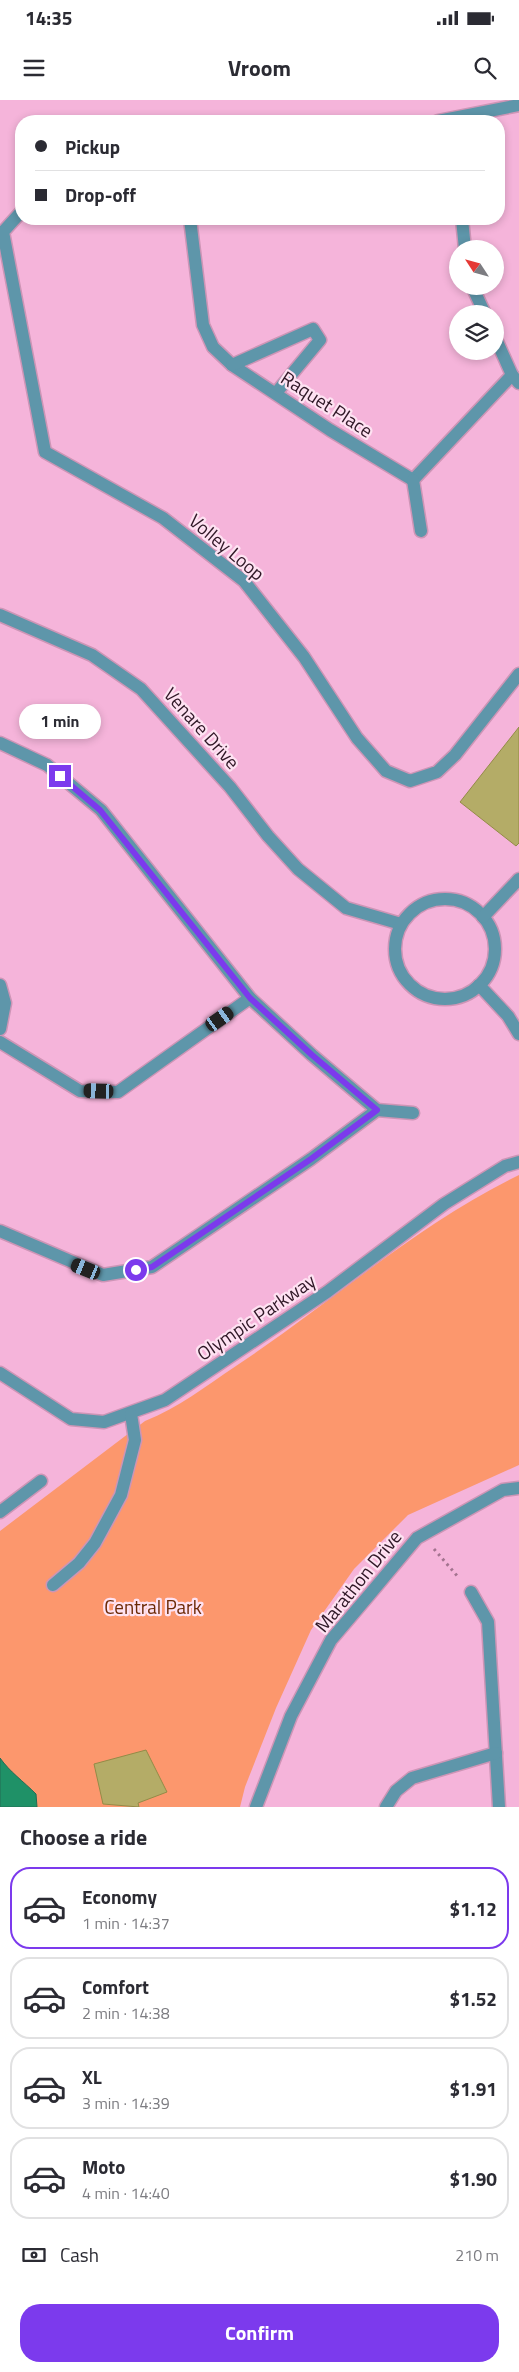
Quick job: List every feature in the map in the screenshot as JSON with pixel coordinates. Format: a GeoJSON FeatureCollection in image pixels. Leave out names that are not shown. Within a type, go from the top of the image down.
{"type":"FeatureCollection","features":[{"type":"Feature","properties":{"kind":"street"},"geometry":{"type":"LineString","coordinates":[[470,115],[519,105]]}},
{"type":"Feature","properties":{"kind":"street","name":"Volley Loop"},"geometry":{"type":"LineString","coordinates":[[15,219],[3,232],[42,428],[45,452],[163,518],[244,581],[304,657],[357,738],[386,771],[410,780],[437,772],[455,755],[519,674]]}},
{"type":"Feature","properties":{"kind":"street","name":"Raquet Place"},"geometry":{"type":"LineString","coordinates":[[191,225],[203,325],[213,347],[232,365],[330,430],[412,480]]}},
{"type":"Feature","properties":{"kind":"street"},"geometry":{"type":"LineString","coordinates":[[463,225],[464,240]]}},
{"type":"Feature","properties":{"kind":"street"},"geometry":{"type":"LineString","coordinates":[[232,365],[313,329],[320,340],[276,393]]}},
{"type":"Feature","properties":{"kind":"street"},"geometry":{"type":"LineString","coordinates":[[421,531],[412,480],[516,379],[504,355]]}},
{"type":"Feature","properties":{"kind":"street","name":"Venare Drive"},"geometry":{"type":"LineString","coordinates":[[0,615],[92,655],[140,689],[230,787],[268,836],[298,869],[346,908],[401,924]]}},
{"type":"Feature","properties":{"kind":"street"},"geometry":{"type":"LineString","coordinates":[[0,743],[47,765],[100,810],[250,998],[312,1055],[377,1110],[413,1113]]}},
{"type":"Feature","properties":{"kind":"street"},"geometry":{"type":"LineString","coordinates":[[484,916],[519,879]]}},
{"type":"Feature","properties":{"kind":"street"},"geometry":{"type":"LineString","coordinates":[[440,898],[456,900],[471,906],[484,916],[491,929],[495,944],[494,959],[489,973],[479,985],[466,994],[451,999],[435,998],[420,993],[408,983],[399,970],[394,955],[395,939],[401,924],[411,911],[424,902],[440,898]]}},
{"type":"Feature","properties":{"kind":"street"},"geometry":{"type":"LineString","coordinates":[[0,985],[4,1003],[0,1029]]}},
{"type":"Feature","properties":{"kind":"street"},"geometry":{"type":"LineString","coordinates":[[479,985],[508,1016],[519,1034]]}},
{"type":"Feature","properties":{"kind":"street"},"geometry":{"type":"LineString","coordinates":[[0,1042],[80,1091],[118,1092],[250,998]]}},
{"type":"Feature","properties":{"kind":"street"},"geometry":{"type":"LineString","coordinates":[[0,1232],[103,1275],[152,1267],[311,1159],[377,1110]]}},
{"type":"Feature","properties":{"kind":"street","name":"Olympic Parkway"},"geometry":{"type":"LineString","coordinates":[[0,1373],[71,1419],[104,1422],[131,1414],[165,1400],[327,1292],[444,1204],[504,1166],[519,1162]]}},
{"type":"Feature","properties":{"kind":"street"},"geometry":{"type":"LineString","coordinates":[[53,1585],[79,1563],[94,1543],[121,1495],[136,1440],[131,1414]]}},
{"type":"Feature","properties":{"kind":"street"},"geometry":{"type":"LineString","coordinates":[[2,1508],[40,1481]]}},
{"type":"Feature","properties":{"kind":"street","name":"Marathon Drive"},"geometry":{"type":"LineString","coordinates":[[256,1807],[291,1716],[331,1640],[411,1545],[422,1535],[503,1490],[519,1488]]}},
{"type":"Feature","properties":{"kind":"street"},"geometry":{"type":"LineString","coordinates":[[471,1592],[488,1622],[499,1807]]}},
{"type":"Feature","properties":{"kind":"street"},"geometry":{"type":"LineString","coordinates":[[386,1807],[396,1791],[412,1778],[496,1753]]}},
{"type":"Feature","properties":{"kind":"path"},"geometry":{"type":"LineString","coordinates":[[422,1535],[471,1592]]}},
{"type":"Feature","properties":{"kind":"green space","name":"Central Park"},"geometry":{"type":"Polygon","coordinates":[[[519,1175],[519,1465],[408,1515],[354,1569],[311,1630],[276,1708],[245,1787],[240,1807],[0,1807],[0,1531],[145,1421],[169,1410],[203,1389],[445,1217],[519,1175]]]}},
{"type":"Feature","properties":{"kind":"shaded area"},"geometry":{"type":"Polygon","coordinates":[[[0,1758],[36,1794],[37,1807],[0,1807],[0,1758]]]}},
{"type":"Feature","properties":{"kind":"building"},"geometry":{"type":"Polygon","coordinates":[[[519,727],[519,843],[516,846],[460,802],[519,727]]]}},
{"type":"Feature","properties":{"kind":"building"},"geometry":{"type":"Polygon","coordinates":[[[146,1750],[167,1792],[138,1803],[139,1807],[103,1804],[94,1764],[146,1750]]]}},
{"type":"Feature","properties":{"kind":"route"},"geometry":{"type":"LineString","coordinates":[[60,776],[100,810],[250,998],[312,1055],[377,1110],[311,1159],[152,1267],[136,1270]]}}]}
